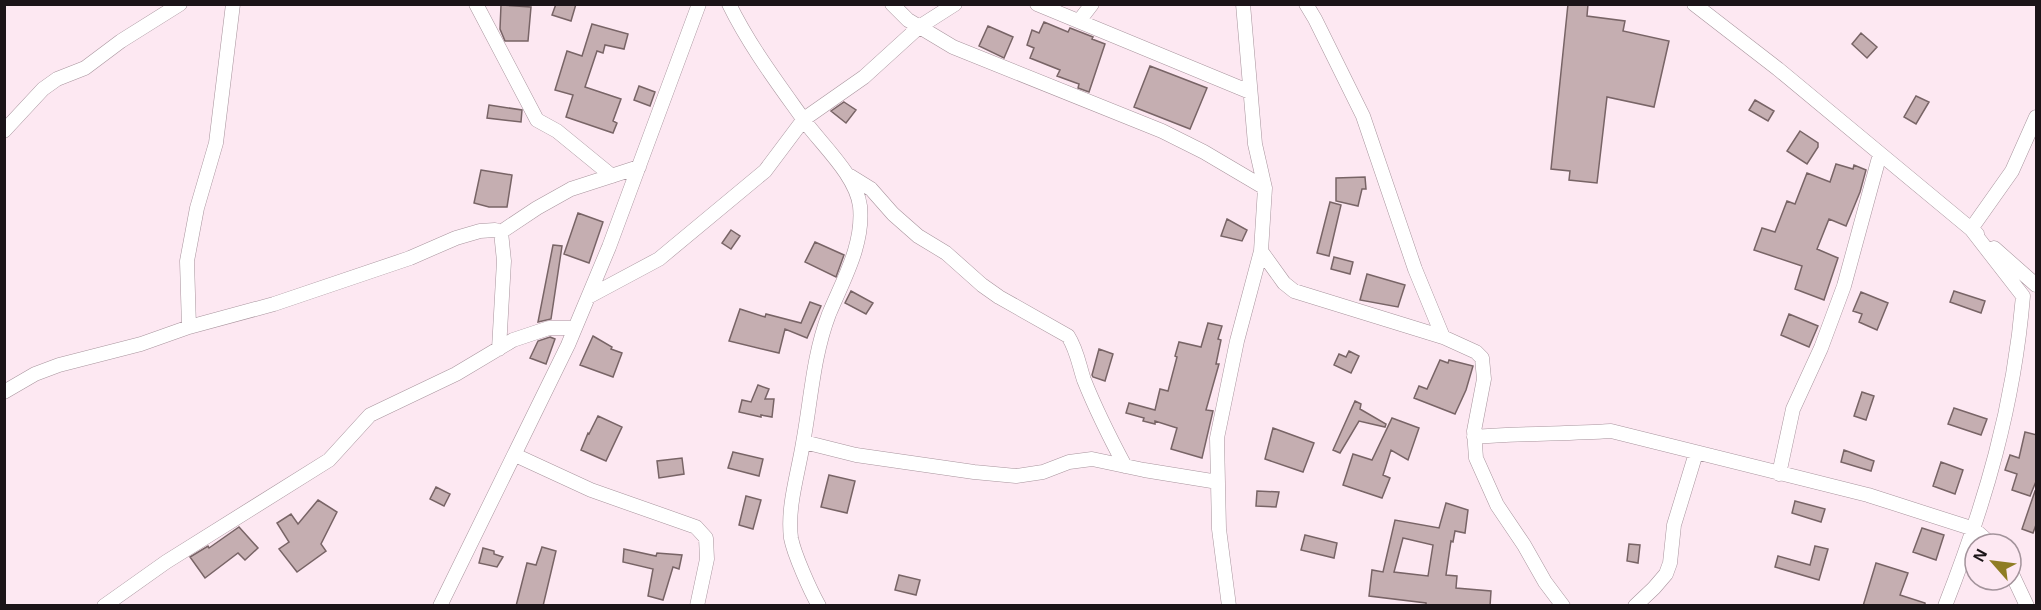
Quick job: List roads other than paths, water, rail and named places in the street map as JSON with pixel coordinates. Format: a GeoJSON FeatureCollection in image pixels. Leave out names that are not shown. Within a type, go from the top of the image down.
{"type":"FeatureCollection","features":[{"type":"Feature","properties":{"kind":"street"},"geometry":{"type":"LineString","coordinates":[[4,131],[43,89],[57,79],[85,68],[121,41],[180,4]]}},
{"type":"Feature","properties":{"kind":"street"},"geometry":{"type":"LineString","coordinates":[[189,327],[186,261],[197,208],[216,142],[233,4]]}},
{"type":"Feature","properties":{"kind":"street"},"geometry":{"type":"LineString","coordinates":[[476,4],[537,120],[557,131],[612,176]]}},
{"type":"Feature","properties":{"kind":"street"},"geometry":{"type":"LineString","coordinates":[[440,606],[575,328],[609,247],[699,4]]}},
{"type":"Feature","properties":{"kind":"street"},"geometry":{"type":"LineString","coordinates":[[729,4],[741,28],[804,119],[854,185],[860,206],[860,228],[847,278],[829,315],[814,369],[804,442],[791,511],[791,539],[819,606]]}},
{"type":"Feature","properties":{"kind":"street"},"geometry":{"type":"LineString","coordinates":[[892,4],[908,20],[953,46],[1162,132],[1204,152],[1265,188]]}},
{"type":"Feature","properties":{"kind":"street"},"geometry":{"type":"LineString","coordinates":[[588,297],[659,259],[765,171],[804,119],[864,77],[919,27],[955,4]]}},
{"type":"Feature","properties":{"kind":"street"},"geometry":{"type":"LineString","coordinates":[[1037,4],[1250,92]]}},
{"type":"Feature","properties":{"kind":"street"},"geometry":{"type":"LineString","coordinates":[[1079,21],[1092,4]]}},
{"type":"Feature","properties":{"kind":"street"},"geometry":{"type":"LineString","coordinates":[[1306,4],[1363,116],[1415,269],[1443,337]]}},
{"type":"Feature","properties":{"kind":"street"},"geometry":{"type":"LineString","coordinates":[[1694,4],[1778,69],[2037,285]]}},
{"type":"Feature","properties":{"kind":"street"},"geometry":{"type":"LineString","coordinates":[[1229,606],[1219,529],[1217,438],[1237,341],[1261,251],[1265,188],[1255,144],[1242,5]]}},
{"type":"Feature","properties":{"kind":"street"},"geometry":{"type":"LineString","coordinates":[[1971,229],[2012,171],[2037,117]]}},
{"type":"Feature","properties":{"kind":"street"},"geometry":{"type":"LineString","coordinates":[[1779,474],[1793,409],[1821,348],[1844,286],[1880,154]]}},
{"type":"Feature","properties":{"kind":"street"},"geometry":{"type":"LineString","coordinates":[[501,232],[571,189],[639,167]]}},
{"type":"Feature","properties":{"kind":"street"},"geometry":{"type":"LineString","coordinates":[[844,171],[871,189],[893,214],[918,236],[946,253],[982,285],[1068,336],[1074,346],[1103,425],[1125,466]]}},
{"type":"Feature","properties":{"kind":"street"},"geometry":{"type":"LineString","coordinates":[[1945,606],[1974,529],[2004,424],[2019,345],[2023,296],[1971,229]]}},
{"type":"Feature","properties":{"kind":"street"},"geometry":{"type":"LineString","coordinates":[[4,392],[35,374],[59,364],[141,344],[189,327],[294,297],[410,258],[480,231],[501,232]]}},
{"type":"Feature","properties":{"kind":"street"},"geometry":{"type":"LineString","coordinates":[[499,349],[504,261],[501,232]]}},
{"type":"Feature","properties":{"kind":"street"},"geometry":{"type":"LineString","coordinates":[[1261,251],[1284,283],[1294,291],[1443,337],[1476,352],[1482,358],[1484,379],[1474,437],[1476,458],[1497,506],[1524,545],[1545,582],[1563,606]]}},
{"type":"Feature","properties":{"kind":"street"},"geometry":{"type":"LineString","coordinates":[[104,606],[166,562],[329,460],[370,415],[456,374],[513,340],[549,328],[575,328]]}},
{"type":"Feature","properties":{"kind":"street"},"geometry":{"type":"LineString","coordinates":[[1474,437],[1523,433],[1571,434],[1611,431],[1868,495],[1977,532]]}},
{"type":"Feature","properties":{"kind":"street"},"geometry":{"type":"LineString","coordinates":[[804,442],[856,455],[974,472],[1016,476],[1043,472],[1069,462],[1092,459],[1218,482]]}},
{"type":"Feature","properties":{"kind":"street"},"geometry":{"type":"LineString","coordinates":[[1635,606],[1666,574],[1670,563],[1674,525],[1696,453]]}},
{"type":"Feature","properties":{"kind":"street"},"geometry":{"type":"LineString","coordinates":[[515,455],[591,490],[696,527],[706,538],[707,560],[697,606]]}},
{"type":"Feature","properties":{"kind":"street"},"geometry":{"type":"LineString","coordinates":[[2020,592],[2027,606]]}}]}
